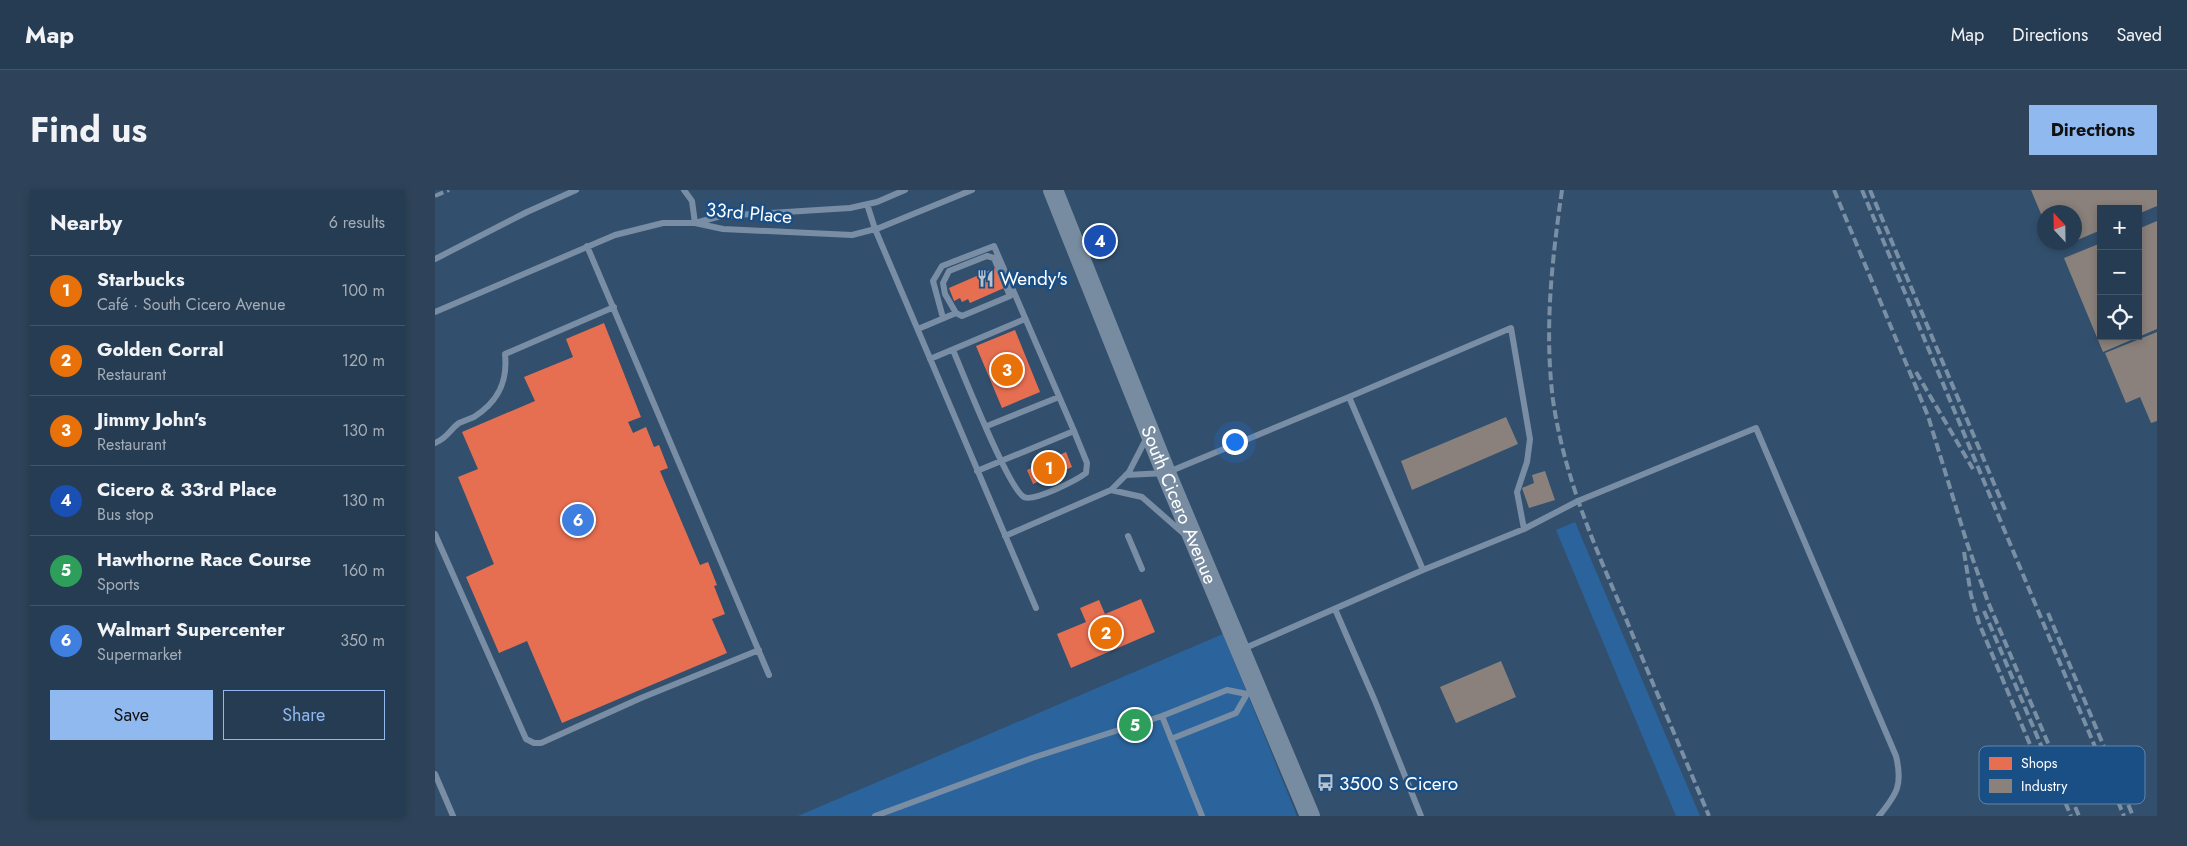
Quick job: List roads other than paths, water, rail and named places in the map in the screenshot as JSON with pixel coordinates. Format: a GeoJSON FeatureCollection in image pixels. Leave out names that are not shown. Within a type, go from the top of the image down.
{"type":"FeatureCollection","features":[{"type":"Feature","properties":{"kind":"main road","name":"South Cicero Avenue"},"geometry":{"type":"LineString","coordinates":[[1053,190],[1149,432],[1240,651],[1252,692],[1310,816]]}},
{"type":"Feature","properties":{"kind":"lane"},"geometry":{"type":"LineString","coordinates":[[435,259],[527,212],[576,190]]}},
{"type":"Feature","properties":{"kind":"lane"},"geometry":{"type":"LineString","coordinates":[[435,312],[615,235],[663,223],[695,223],[694,206],[689,195],[684,190]]}},
{"type":"Feature","properties":{"kind":"lane","name":"33rd Place"},"geometry":{"type":"LineString","coordinates":[[695,223],[721,216],[831,211],[867,204],[905,190]]}},
{"type":"Feature","properties":{"kind":"lane","name":"33rd Place"},"geometry":{"type":"LineString","coordinates":[[695,223],[723,229],[853,235],[972,190]]}},
{"type":"Feature","properties":{"kind":"lane"},"geometry":{"type":"LineString","coordinates":[[867,204],[875,228],[1035,608]]}},
{"type":"Feature","properties":{"kind":"lane"},"geometry":{"type":"LineString","coordinates":[[587,246],[769,675]]}},
{"type":"Feature","properties":{"kind":"lane"},"geometry":{"type":"LineString","coordinates":[[943,318],[933,281],[942,266],[994,246],[1016,293],[1025,319],[1074,431],[1087,463],[1087,473],[1078,479],[1031,498],[1023,497],[1014,488],[953,350]]}},
{"type":"Feature","properties":{"kind":"lane"},"geometry":{"type":"LineString","coordinates":[[918,329],[956,313],[962,316],[1010,296],[994,258],[987,256],[949,272],[943,283],[945,294],[956,313]]}},
{"type":"Feature","properties":{"kind":"lane"},"geometry":{"type":"LineString","coordinates":[[435,442],[445,439],[458,424],[472,418],[495,400],[504,384],[505,354],[613,308]]}},
{"type":"Feature","properties":{"kind":"lane"},"geometry":{"type":"LineString","coordinates":[[930,359],[1025,319]]}},
{"type":"Feature","properties":{"kind":"lane"},"geometry":{"type":"LineString","coordinates":[[1126,475],[1166,473],[1511,328],[1530,438],[1527,462],[1517,492],[1524,529]]}},
{"type":"Feature","properties":{"kind":"lane"},"geometry":{"type":"LineString","coordinates":[[987,426],[1059,397]]}},
{"type":"Feature","properties":{"kind":"lane"},"geometry":{"type":"LineString","coordinates":[[1349,397],[1423,570]]}},
{"type":"Feature","properties":{"kind":"lane"},"geometry":{"type":"LineString","coordinates":[[1240,651],[1423,570],[1524,529],[1578,501],[1756,428],[1896,756],[1899,770],[1899,786],[1893,799],[1879,816]]}},
{"type":"Feature","properties":{"kind":"lane"},"geometry":{"type":"LineString","coordinates":[[977,471],[1074,431]]}},
{"type":"Feature","properties":{"kind":"lane"},"geometry":{"type":"LineString","coordinates":[[1005,536],[1111,490],[1126,475],[1149,432]]}},
{"type":"Feature","properties":{"kind":"lane"},"geometry":{"type":"LineString","coordinates":[[1111,490],[1142,497],[1195,542]]}},
{"type":"Feature","properties":{"kind":"lane"},"geometry":{"type":"LineString","coordinates":[[435,534],[527,739],[534,743],[541,744],[641,698],[759,650]]}},
{"type":"Feature","properties":{"kind":"lane"},"geometry":{"type":"LineString","coordinates":[[1128,536],[1142,569]]}},
{"type":"Feature","properties":{"kind":"lane"},"geometry":{"type":"LineString","coordinates":[[1335,609],[1375,701],[1421,816]]}},
{"type":"Feature","properties":{"kind":"lane"},"geometry":{"type":"LineString","coordinates":[[875,816],[1015,764],[1162,716],[1227,690],[1252,692]]}},
{"type":"Feature","properties":{"kind":"lane"},"geometry":{"type":"LineString","coordinates":[[1171,739],[1236,713],[1252,692]]}},
{"type":"Feature","properties":{"kind":"lane"},"geometry":{"type":"LineString","coordinates":[[1162,716],[1202,816]]}},
{"type":"Feature","properties":{"kind":"lane"},"geometry":{"type":"LineString","coordinates":[[435,774],[453,816]]}},
{"type":"Feature","properties":{"kind":"railway"},"geometry":{"type":"LineString","coordinates":[[435,196],[449,190]]}},
{"type":"Feature","properties":{"kind":"railway"},"geometry":{"type":"LineString","coordinates":[[1562,190],[1552,268],[1549,321],[1550,373],[1558,428],[1572,483],[1591,536],[1709,816]]}},
{"type":"Feature","properties":{"kind":"railway"},"geometry":{"type":"LineString","coordinates":[[1834,190],[1928,416],[1967,543],[1988,602],[2049,746]]}},
{"type":"Feature","properties":{"kind":"railway"},"geometry":{"type":"LineString","coordinates":[[1862,190],[2095,746]]}},
{"type":"Feature","properties":{"kind":"railway"},"geometry":{"type":"LineString","coordinates":[[1870,190],[2006,512]]}},
{"type":"Feature","properties":{"kind":"railway"},"geometry":{"type":"LineString","coordinates":[[1916,372],[1973,469]]}},
{"type":"Feature","properties":{"kind":"railway"},"geometry":{"type":"LineString","coordinates":[[1964,552],[1971,595],[1979,623],[2031,746]]}},
{"type":"Feature","properties":{"kind":"railway"},"geometry":{"type":"LineString","coordinates":[[1984,611],[2041,746]]}},
{"type":"Feature","properties":{"kind":"railway"},"geometry":{"type":"LineString","coordinates":[[2048,613],[2104,746]]}},
{"type":"Feature","properties":{"kind":"railway"},"geometry":{"type":"LineString","coordinates":[[2066,804],[2071,816]]}},
{"type":"Feature","properties":{"kind":"railway"},"geometry":{"type":"LineString","coordinates":[[2074,804],[2079,816]]}},
{"type":"Feature","properties":{"kind":"railway"},"geometry":{"type":"LineString","coordinates":[[2119,804],[2124,816]]}},
{"type":"Feature","properties":{"kind":"railway"},"geometry":{"type":"LineString","coordinates":[[2128,804],[2133,816]]}},
{"type":"Feature","properties":{"kind":"place","name":"Cicero & 33rd Place"},"geometry":{"type":"Point","coordinates":[1100,241]}},
{"type":"Feature","properties":{"kind":"place","name":"Wendy's"},"geometry":{"type":"Point","coordinates":[986,278]}},
{"type":"Feature","properties":{"kind":"place","name":"Jimmy John's"},"geometry":{"type":"Point","coordinates":[1007,370]}},
{"type":"Feature","properties":{"kind":"place","name":"Starbucks"},"geometry":{"type":"Point","coordinates":[1049,468]}},
{"type":"Feature","properties":{"kind":"place","name":"Walmart Supercenter"},"geometry":{"type":"Point","coordinates":[578,520]}},
{"type":"Feature","properties":{"kind":"place","name":"Golden Corral"},"geometry":{"type":"Point","coordinates":[1106,633]}},
{"type":"Feature","properties":{"kind":"place","name":"Hawthorne Race Course"},"geometry":{"type":"Point","coordinates":[1135,725]}},
{"type":"Feature","properties":{"kind":"place","name":"3500 S Cicero"},"geometry":{"type":"Point","coordinates":[1325,783]}}]}
